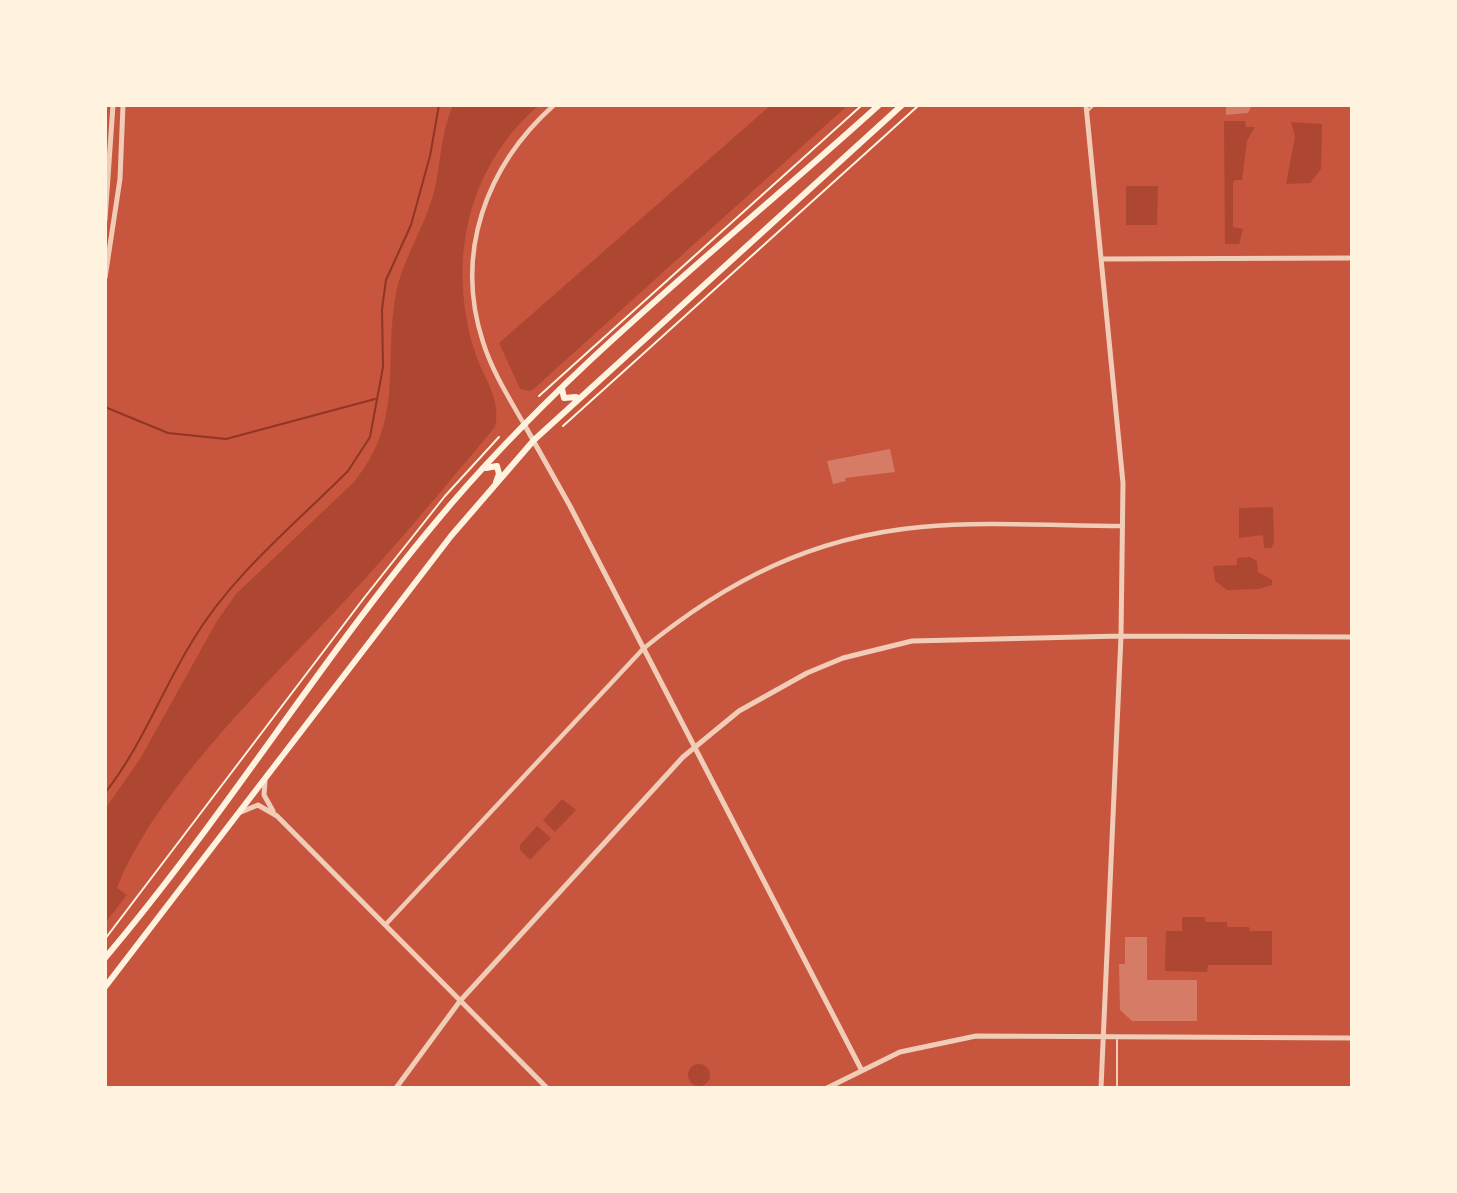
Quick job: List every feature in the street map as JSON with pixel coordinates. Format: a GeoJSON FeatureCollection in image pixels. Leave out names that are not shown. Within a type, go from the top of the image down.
{"type":"FeatureCollection","features":[{"type":"Feature","properties":{"kind":"main road"},"geometry":{"type":"LineString","coordinates":[[105,958],[435,522],[524,424],[878,105]]}},
{"type":"Feature","properties":{"kind":"main road"},"geometry":{"type":"LineString","coordinates":[[105,987],[451,536],[534,440],[579,396],[902,105]]}},
{"type":"Feature","properties":{"kind":"main road"},"geometry":{"type":"LineString","coordinates":[[562,389],[566,399],[579,396]]}},
{"type":"Feature","properties":{"kind":"main road"},"geometry":{"type":"LineString","coordinates":[[477,476],[491,466],[497,466],[499,474],[492,489]]}},
{"type":"Feature","properties":{"kind":"street"},"geometry":{"type":"LineString","coordinates":[[105,220],[113,105]]}},
{"type":"Feature","properties":{"kind":"street"},"geometry":{"type":"LineString","coordinates":[[105,278],[120,179],[123,105]]}},
{"type":"Feature","properties":{"kind":"street"},"geometry":{"type":"LineString","coordinates":[[554,105],[530,126],[495,176],[480,214],[470,266],[484,346],[695,746],[861,1069]]}},
{"type":"Feature","properties":{"kind":"street"},"geometry":{"type":"LineString","coordinates":[[1087,108],[1120,434],[1123,526],[1121,636],[1101,1088]]}},
{"type":"Feature","properties":{"kind":"street"},"geometry":{"type":"LineString","coordinates":[[1102,259],[1352,258]]}},
{"type":"Feature","properties":{"kind":"street"},"geometry":{"type":"LineString","coordinates":[[387,923],[643,649],[690,610],[753,574],[796,557],[878,533],[944,526],[1123,526]]}},
{"type":"Feature","properties":{"kind":"street"},"geometry":{"type":"LineString","coordinates":[[396,1088],[460,1001],[695,746],[739,711],[775,688],[843,658],[912,641],[1121,636],[1352,637]]}},
{"type":"Feature","properties":{"kind":"street"},"geometry":{"type":"LineString","coordinates":[[270,770],[264,784],[264,794],[277,816]]}},
{"type":"Feature","properties":{"kind":"street"},"geometry":{"type":"LineString","coordinates":[[229,824],[253,806],[263,806],[277,816],[387,923],[547,1088]]}},
{"type":"Feature","properties":{"kind":"street"},"geometry":{"type":"LineString","coordinates":[[827,1088],[861,1069],[901,1052],[976,1036],[1352,1038]]}},
{"type":"Feature","properties":{"kind":"lane"},"geometry":{"type":"LineString","coordinates":[[1087,108],[1094,105]]}},
{"type":"Feature","properties":{"kind":"lane"},"geometry":{"type":"LineString","coordinates":[[1117,1038],[1117,1088]]}},
{"type":"Feature","properties":{"kind":"path"},"geometry":{"type":"LineString","coordinates":[[539,396],[862,105]]}},
{"type":"Feature","properties":{"kind":"path"},"geometry":{"type":"LineString","coordinates":[[563,426],[919,105]]}},
{"type":"Feature","properties":{"kind":"path"},"geometry":{"type":"LineString","coordinates":[[105,939],[364,598],[445,496],[499,437]]}},
{"type":"Feature","properties":{"kind":"shaded area"},"geometry":{"type":"Polygon","coordinates":[[[453,105],[539,105],[514,130],[494,158],[479,187],[469,219],[464,251],[463,285],[467,318],[475,352],[494,398],[495,427],[380,562],[248,703],[186,775],[135,850],[117,888],[127,895],[105,923],[105,809],[140,759],[217,621],[236,594],[354,482],[370,459],[380,437],[389,393],[392,324],[398,285],[431,202],[453,105]]]}},
{"type":"Feature","properties":{"kind":"shaded area"},"geometry":{"type":"Polygon","coordinates":[[[771,105],[848,105],[537,386],[531,391],[520,389],[499,343],[771,105]]]}},
{"type":"Feature","properties":{"kind":"shaded area"},"geometry":{"type":"Polygon","coordinates":[[[1224,121],[1245,121],[1246,127],[1255,127],[1247,141],[1242,180],[1235,180],[1233,183],[1233,227],[1243,229],[1239,244],[1225,244],[1224,121]]]}},
{"type":"Feature","properties":{"kind":"shaded area"},"geometry":{"type":"Polygon","coordinates":[[[1291,122],[1322,124],[1321,169],[1310,183],[1286,184],[1295,137],[1291,122]]]}},
{"type":"Feature","properties":{"kind":"shaded area"},"geometry":{"type":"Polygon","coordinates":[[[1126,186],[1158,186],[1157,225],[1126,225],[1126,186]]]}},
{"type":"Feature","properties":{"kind":"shaded area"},"geometry":{"type":"Polygon","coordinates":[[[1273,507],[1274,543],[1271,548],[1264,548],[1263,535],[1239,538],[1239,508],[1273,507]]]}},
{"type":"Feature","properties":{"kind":"shaded area"},"geometry":{"type":"Polygon","coordinates":[[[1250,557],[1257,561],[1258,572],[1272,580],[1272,585],[1259,589],[1227,590],[1215,581],[1213,566],[1237,565],[1237,558],[1250,557]]]}},
{"type":"Feature","properties":{"kind":"shaded area"},"geometry":{"type":"Polygon","coordinates":[[[562,799],[576,810],[555,832],[543,820],[562,799]]]}},
{"type":"Feature","properties":{"kind":"shaded area"},"geometry":{"type":"Polygon","coordinates":[[[537,826],[551,838],[530,860],[520,850],[520,845],[537,826]]]}},
{"type":"Feature","properties":{"kind":"shaded area"},"geometry":{"type":"Polygon","coordinates":[[[1182,917],[1205,917],[1205,922],[1227,922],[1227,927],[1272,931],[1272,965],[1208,965],[1207,972],[1165,971],[1166,931],[1182,931],[1182,917]]]}},
{"type":"Feature","properties":{"kind":"shaded area"},"geometry":{"type":"Polygon","coordinates":[[[699,1064],[707,1067],[710,1075],[707,1083],[699,1086],[691,1083],[688,1075],[691,1067],[699,1064]]]}},
{"type":"Feature","properties":{"kind":"building"},"geometry":{"type":"Polygon","coordinates":[[[1226,105],[1252,105],[1248,113],[1226,115],[1226,105]]]}},
{"type":"Feature","properties":{"kind":"building"},"geometry":{"type":"Polygon","coordinates":[[[890,449],[895,472],[845,478],[846,481],[833,484],[827,461],[890,449]]]}},
{"type":"Feature","properties":{"kind":"building"},"geometry":{"type":"Polygon","coordinates":[[[1125,937],[1147,937],[1147,980],[1197,980],[1197,1021],[1132,1021],[1120,1010],[1119,964],[1125,964],[1125,937]]]}},
{"type":"Feature","properties":{"kind":"waterway"},"geometry":{"type":"LineString","coordinates":[[105,793],[130,756],[182,659],[209,616],[265,551],[348,471],[370,437],[383,367],[382,309],[386,280],[411,225],[430,156],[439,105]]}},
{"type":"Feature","properties":{"kind":"waterway"},"geometry":{"type":"LineString","coordinates":[[105,407],[168,433],[226,439],[375,399]]}}]}
